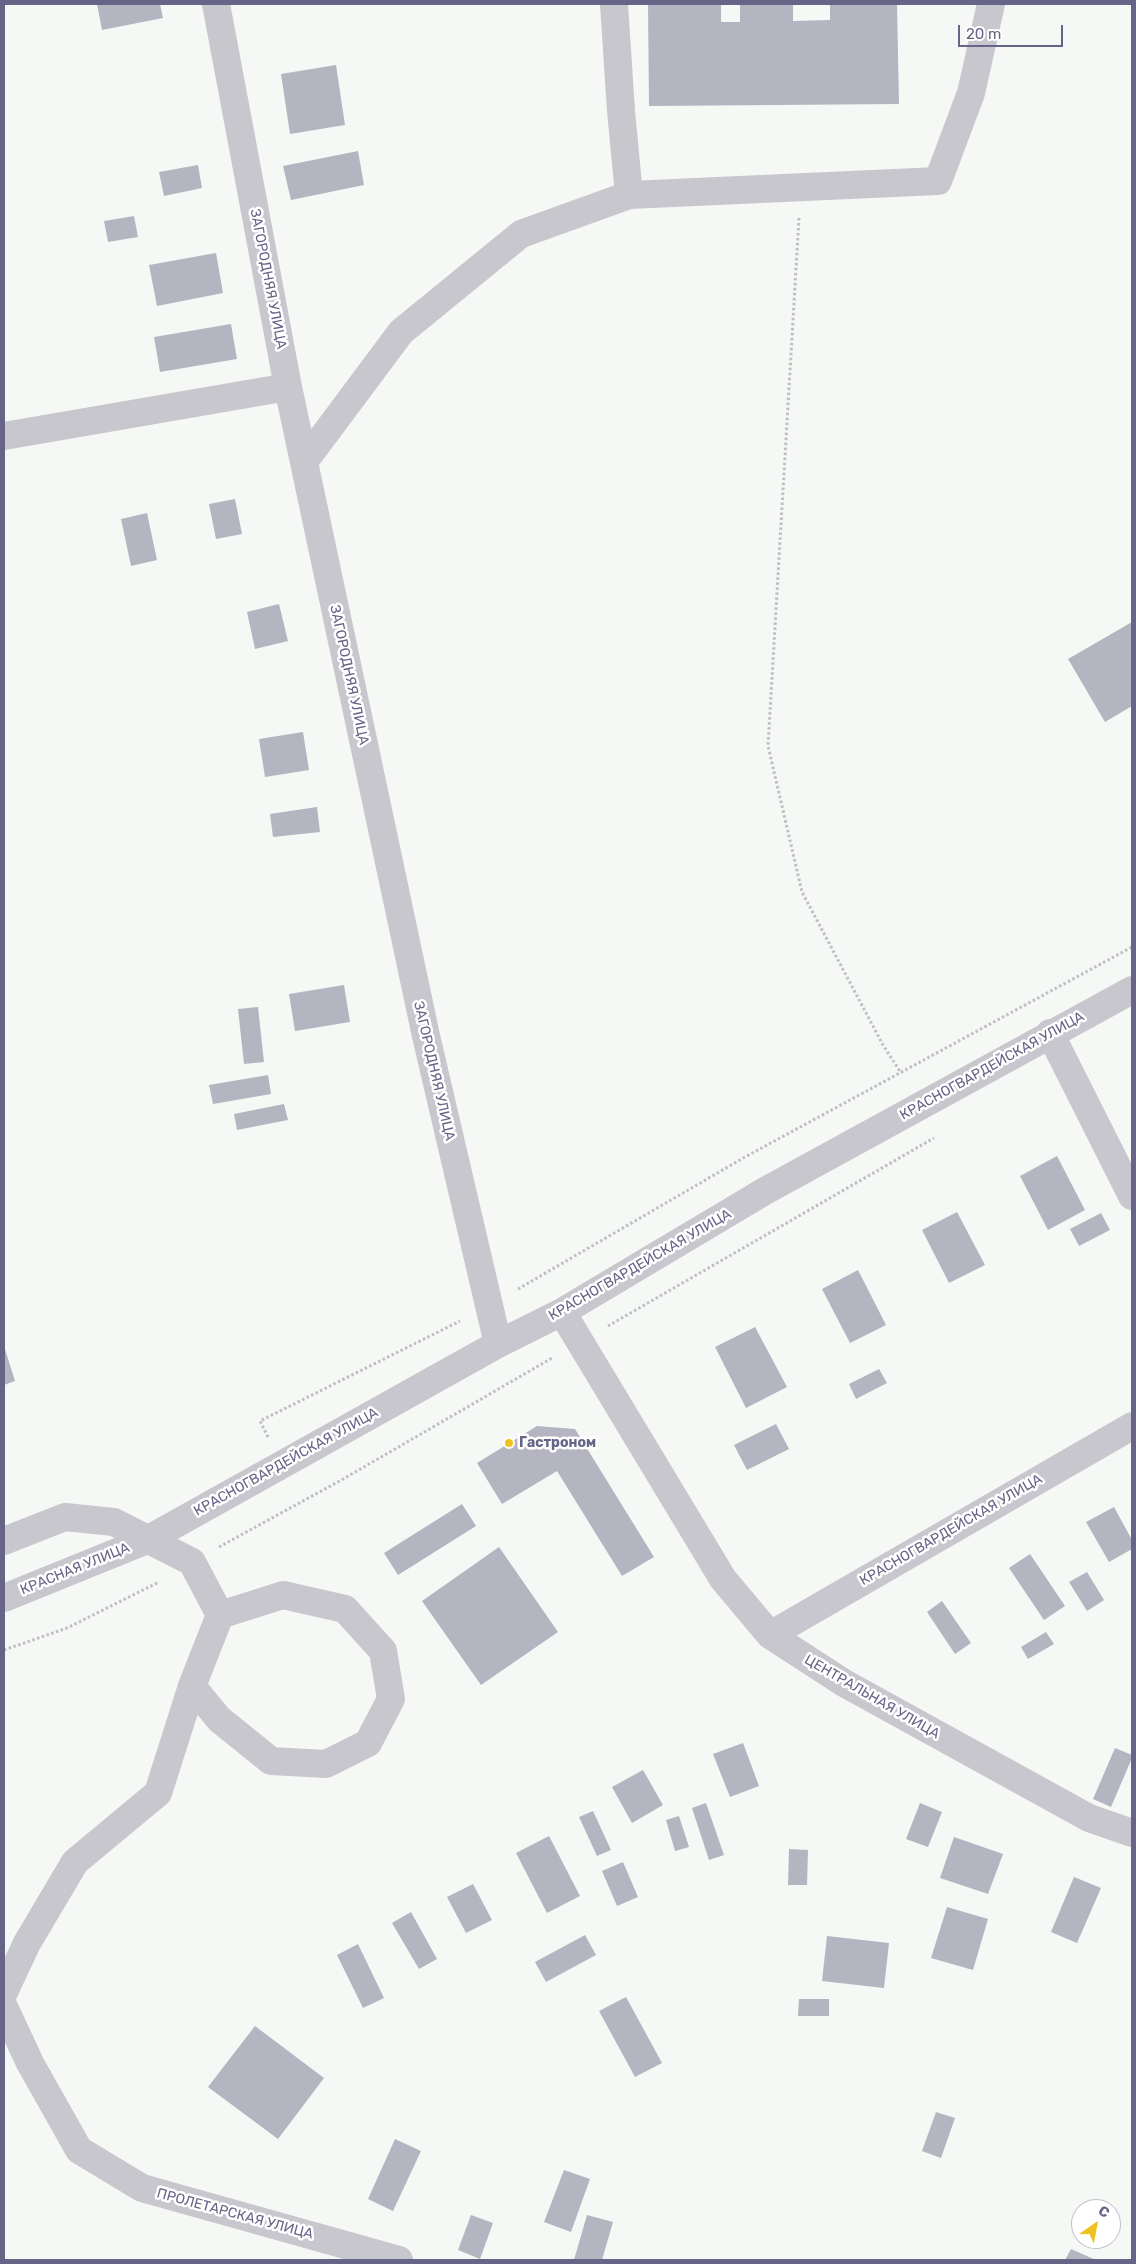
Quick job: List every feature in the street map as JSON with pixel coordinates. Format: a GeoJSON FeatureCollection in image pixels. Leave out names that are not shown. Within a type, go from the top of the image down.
{"type":"FeatureCollection","features":[{"type":"Feature","properties":{"kind":"street","name":"ЗАГОРОДНЯЯ УЛИЦА"},"geometry":{"type":"LineString","coordinates":[[216,4],[288,387],[426,1036],[498,1344]]}},
{"type":"Feature","properties":{"kind":"street"},"geometry":{"type":"LineString","coordinates":[[614,4],[621,111],[630,195]]}},
{"type":"Feature","properties":{"kind":"street"},"geometry":{"type":"LineString","coordinates":[[304,462],[401,332],[521,234],[630,195],[938,181],[971,93],[991,4]]}},
{"type":"Feature","properties":{"kind":"street"},"geometry":{"type":"LineString","coordinates":[[4,436],[288,387]]}},
{"type":"Feature","properties":{"kind":"street","name":"КРАСНОГВАРДЕЙСКАЯ УЛИЦА"},"geometry":{"type":"LineString","coordinates":[[147,1540],[498,1344],[562,1312],[766,1191],[1050,1033],[1132,990]]}},
{"type":"Feature","properties":{"kind":"street"},"geometry":{"type":"LineString","coordinates":[[1050,1033],[1132,1196]]}},
{"type":"Feature","properties":{"kind":"street","name":"ЦЕНТРАЛЬНАЯ УЛИЦА"},"geometry":{"type":"LineString","coordinates":[[562,1312],[723,1579],[770,1635],[844,1683],[1080,1813],[1132,1833]]}},
{"type":"Feature","properties":{"kind":"street","name":"КРАСНОГВАРДЕЙСКАЯ УЛИЦА"},"geometry":{"type":"LineString","coordinates":[[770,1635],[1132,1426]]}},
{"type":"Feature","properties":{"kind":"street"},"geometry":{"type":"LineString","coordinates":[[4,1541],[65,1517],[114,1522],[192,1562],[220,1615],[192,1686],[158,1793],[75,1862],[27,1943],[4,1992]]}},
{"type":"Feature","properties":{"kind":"street","name":"КРАСНАЯ УЛИЦА"},"geometry":{"type":"LineString","coordinates":[[4,1598],[147,1540]]}},
{"type":"Feature","properties":{"kind":"street"},"geometry":{"type":"LineString","coordinates":[[192,1686],[219,1719],[271,1761],[326,1764],[368,1743],[391,1699],[383,1651],[345,1608],[283,1595],[220,1615]]}},
{"type":"Feature","properties":{"kind":"street","name":"ПРОЛЕТАРСКАЯ УЛИЦА"},"geometry":{"type":"LineString","coordinates":[[4,2007],[30,2063],[79,2150],[142,2188],[399,2260]]}},
{"type":"Feature","properties":{"kind":"path"},"geometry":{"type":"LineString","coordinates":[[800,188],[768,746],[802,892],[883,1044],[901,1073]]}},
{"type":"Feature","properties":{"kind":"path"},"geometry":{"type":"LineString","coordinates":[[745,1157],[1132,947]]}},
{"type":"Feature","properties":{"kind":"path"},"geometry":{"type":"LineString","coordinates":[[4,1650],[67,1628],[160,1582],[192,1562],[345,1478],[935,1137]]}},
{"type":"Feature","properties":{"kind":"building"},"geometry":{"type":"Polygon","coordinates":[[[97,4],[160,4],[163,18],[102,30],[97,4]]]}},
{"type":"Feature","properties":{"kind":"building"},"geometry":{"type":"Polygon","coordinates":[[[648,4],[721,4],[721,22],[740,22],[740,4],[793,4],[793,21],[830,20],[830,4],[897,4],[899,104],[649,106],[648,4]]]}},
{"type":"Feature","properties":{"kind":"building"},"geometry":{"type":"Polygon","coordinates":[[[336,65],[345,125],[290,134],[281,74],[336,65]]]}},
{"type":"Feature","properties":{"kind":"building"},"geometry":{"type":"Polygon","coordinates":[[[358,151],[364,185],[291,200],[283,166],[358,151]]]}},
{"type":"Feature","properties":{"kind":"building"},"geometry":{"type":"Polygon","coordinates":[[[198,165],[202,188],[164,196],[159,172],[198,165]]]}},
{"type":"Feature","properties":{"kind":"building"},"geometry":{"type":"Polygon","coordinates":[[[134,216],[138,237],[108,242],[104,221],[134,216]]]}},
{"type":"Feature","properties":{"kind":"building"},"geometry":{"type":"Polygon","coordinates":[[[216,253],[223,293],[157,306],[149,265],[216,253]]]}},
{"type":"Feature","properties":{"kind":"building"},"geometry":{"type":"Polygon","coordinates":[[[231,324],[237,359],[160,372],[154,337],[231,324]]]}},
{"type":"Feature","properties":{"kind":"building"},"geometry":{"type":"Polygon","coordinates":[[[235,499],[242,534],[216,539],[209,504],[235,499]]]}},
{"type":"Feature","properties":{"kind":"building"},"geometry":{"type":"Polygon","coordinates":[[[147,513],[157,560],[131,566],[121,519],[147,513]]]}},
{"type":"Feature","properties":{"kind":"building"},"geometry":{"type":"Polygon","coordinates":[[[279,604],[288,641],[255,649],[247,612],[279,604]]]}},
{"type":"Feature","properties":{"kind":"building"},"geometry":{"type":"Polygon","coordinates":[[[1132,622],[1132,706],[1105,722],[1068,659],[1132,622]]]}},
{"type":"Feature","properties":{"kind":"building"},"geometry":{"type":"Polygon","coordinates":[[[303,732],[309,770],[265,777],[259,739],[303,732]]]}},
{"type":"Feature","properties":{"kind":"building"},"geometry":{"type":"Polygon","coordinates":[[[317,807],[320,832],[273,837],[270,814],[317,807]]]}},
{"type":"Feature","properties":{"kind":"building"},"geometry":{"type":"Polygon","coordinates":[[[344,985],[350,1022],[295,1031],[289,994],[344,985]]]}},
{"type":"Feature","properties":{"kind":"building"},"geometry":{"type":"Polygon","coordinates":[[[258,1007],[264,1062],[244,1064],[238,1009],[258,1007]]]}},
{"type":"Feature","properties":{"kind":"building"},"geometry":{"type":"Polygon","coordinates":[[[268,1075],[271,1094],[213,1104],[209,1085],[268,1075]]]}},
{"type":"Feature","properties":{"kind":"building"},"geometry":{"type":"Polygon","coordinates":[[[284,1104],[288,1120],[237,1130],[234,1114],[284,1104]]]}},
{"type":"Feature","properties":{"kind":"building"},"geometry":{"type":"Polygon","coordinates":[[[1057,1156],[1085,1210],[1048,1230],[1020,1176],[1057,1156]]]}},
{"type":"Feature","properties":{"kind":"building"},"geometry":{"type":"Polygon","coordinates":[[[957,1212],[985,1265],[949,1283],[922,1230],[957,1212]]]}},
{"type":"Feature","properties":{"kind":"building"},"geometry":{"type":"Polygon","coordinates":[[[1101,1213],[1110,1230],[1079,1246],[1070,1229],[1101,1213]]]}},
{"type":"Feature","properties":{"kind":"building"},"geometry":{"type":"Polygon","coordinates":[[[858,1270],[886,1325],[850,1343],[822,1289],[858,1270]]]}},
{"type":"Feature","properties":{"kind":"building"},"geometry":{"type":"Polygon","coordinates":[[[755,1327],[787,1387],[746,1408],[715,1347],[755,1327]]]}},
{"type":"Feature","properties":{"kind":"building"},"geometry":{"type":"Polygon","coordinates":[[[4,1346],[15,1381],[4,1385],[4,1346]]]}},
{"type":"Feature","properties":{"kind":"building"},"geometry":{"type":"Polygon","coordinates":[[[879,1369],[887,1383],[856,1399],[849,1384],[879,1369]]]}},
{"type":"Feature","properties":{"kind":"building"},"geometry":{"type":"Polygon","coordinates":[[[776,1424],[789,1449],[747,1470],[734,1445],[776,1424]]]}},
{"type":"Feature","properties":{"kind":"building"},"geometry":{"type":"Polygon","coordinates":[[[537,1426],[575,1429],[654,1557],[622,1576],[557,1471],[502,1504],[477,1463],[537,1426]]]}},
{"type":"Feature","properties":{"kind":"building"},"geometry":{"type":"Polygon","coordinates":[[[462,1504],[476,1526],[398,1575],[384,1553],[462,1504]]]}},
{"type":"Feature","properties":{"kind":"building"},"geometry":{"type":"Polygon","coordinates":[[[1114,1507],[1132,1540],[1132,1549],[1109,1562],[1086,1522],[1114,1507]]]}},
{"type":"Feature","properties":{"kind":"building"},"geometry":{"type":"Polygon","coordinates":[[[499,1547],[558,1632],[481,1685],[422,1601],[499,1547]]]}},
{"type":"Feature","properties":{"kind":"building"},"geometry":{"type":"Polygon","coordinates":[[[1030,1554],[1065,1606],[1044,1620],[1009,1568],[1030,1554]]]}},
{"type":"Feature","properties":{"kind":"building"},"geometry":{"type":"Polygon","coordinates":[[[1087,1572],[1104,1600],[1087,1611],[1069,1582],[1087,1572]]]}},
{"type":"Feature","properties":{"kind":"building"},"geometry":{"type":"Polygon","coordinates":[[[942,1601],[971,1643],[955,1654],[927,1612],[942,1601]]]}},
{"type":"Feature","properties":{"kind":"building"},"geometry":{"type":"Polygon","coordinates":[[[1046,1632],[1054,1644],[1028,1659],[1021,1647],[1046,1632]]]}},
{"type":"Feature","properties":{"kind":"building"},"geometry":{"type":"Polygon","coordinates":[[[743,1743],[759,1786],[730,1797],[713,1754],[743,1743]]]}},
{"type":"Feature","properties":{"kind":"building"},"geometry":{"type":"Polygon","coordinates":[[[1115,1748],[1132,1755],[1132,1758],[1111,1807],[1093,1799],[1115,1748]]]}},
{"type":"Feature","properties":{"kind":"building"},"geometry":{"type":"Polygon","coordinates":[[[643,1770],[663,1805],[632,1823],[612,1787],[643,1770]]]}},
{"type":"Feature","properties":{"kind":"building"},"geometry":{"type":"Polygon","coordinates":[[[706,1803],[724,1855],[709,1860],[692,1808],[706,1803]]]}},
{"type":"Feature","properties":{"kind":"building"},"geometry":{"type":"Polygon","coordinates":[[[920,1803],[942,1812],[928,1847],[906,1839],[920,1803]]]}},
{"type":"Feature","properties":{"kind":"building"},"geometry":{"type":"Polygon","coordinates":[[[593,1811],[611,1850],[597,1856],[579,1817],[593,1811]]]}},
{"type":"Feature","properties":{"kind":"building"},"geometry":{"type":"Polygon","coordinates":[[[679,1816],[689,1847],[675,1851],[666,1820],[679,1816]]]}},
{"type":"Feature","properties":{"kind":"building"},"geometry":{"type":"Polygon","coordinates":[[[549,1836],[580,1896],[547,1913],[516,1853],[549,1836]]]}},
{"type":"Feature","properties":{"kind":"building"},"geometry":{"type":"Polygon","coordinates":[[[954,1837],[1003,1854],[988,1894],[940,1878],[954,1837]]]}},
{"type":"Feature","properties":{"kind":"building"},"geometry":{"type":"Polygon","coordinates":[[[789,1849],[808,1850],[807,1885],[788,1885],[789,1849]]]}},
{"type":"Feature","properties":{"kind":"building"},"geometry":{"type":"Polygon","coordinates":[[[623,1862],[638,1897],[617,1906],[602,1871],[623,1862]]]}},
{"type":"Feature","properties":{"kind":"building"},"geometry":{"type":"Polygon","coordinates":[[[1074,1877],[1101,1888],[1077,1943],[1051,1932],[1074,1877]]]}},
{"type":"Feature","properties":{"kind":"building"},"geometry":{"type":"Polygon","coordinates":[[[473,1884],[492,1920],[466,1933],[447,1897],[473,1884]]]}},
{"type":"Feature","properties":{"kind":"building"},"geometry":{"type":"Polygon","coordinates":[[[947,1907],[988,1919],[973,1970],[931,1958],[947,1907]]]}},
{"type":"Feature","properties":{"kind":"building"},"geometry":{"type":"Polygon","coordinates":[[[411,1912],[437,1959],[419,1969],[392,1923],[411,1912]]]}},
{"type":"Feature","properties":{"kind":"building"},"geometry":{"type":"Polygon","coordinates":[[[585,1935],[596,1955],[546,1982],[535,1962],[585,1935]]]}},
{"type":"Feature","properties":{"kind":"building"},"geometry":{"type":"Polygon","coordinates":[[[827,1936],[889,1943],[884,1988],[822,1981],[827,1936]]]}},
{"type":"Feature","properties":{"kind":"building"},"geometry":{"type":"Polygon","coordinates":[[[358,1944],[384,1998],[363,2008],[337,1955],[358,1944]]]}},
{"type":"Feature","properties":{"kind":"building"},"geometry":{"type":"Polygon","coordinates":[[[626,1997],[662,2063],[635,2077],[599,2011],[626,1997]]]}},
{"type":"Feature","properties":{"kind":"building"},"geometry":{"type":"Polygon","coordinates":[[[799,1999],[829,1999],[829,2016],[798,2016],[799,1999]]]}},
{"type":"Feature","properties":{"kind":"building"},"geometry":{"type":"Polygon","coordinates":[[[255,2026],[324,2078],[278,2139],[208,2087],[255,2026]]]}},
{"type":"Feature","properties":{"kind":"building"},"geometry":{"type":"Polygon","coordinates":[[[936,2112],[955,2118],[941,2158],[922,2151],[936,2112]]]}},
{"type":"Feature","properties":{"kind":"building"},"geometry":{"type":"Polygon","coordinates":[[[395,2139],[421,2151],[393,2211],[368,2199],[395,2139]]]}},
{"type":"Feature","properties":{"kind":"building"},"geometry":{"type":"Polygon","coordinates":[[[564,2170],[590,2179],[571,2232],[544,2222],[564,2170]]]}},
{"type":"Feature","properties":{"kind":"building"},"geometry":{"type":"Polygon","coordinates":[[[471,2215],[493,2223],[480,2259],[458,2250],[471,2215]]]}},
{"type":"Feature","properties":{"kind":"building"},"geometry":{"type":"Polygon","coordinates":[[[587,2215],[613,2222],[602,2260],[574,2260],[587,2215]]]}},
{"type":"Feature","properties":{"kind":"building"},"geometry":{"type":"Polygon","coordinates":[[[1071,2249],[1096,2260],[1065,2260],[1071,2249]]]}},
{"type":"Feature","properties":{"kind":"place","name":"Гастроном"},"geometry":{"type":"Point","coordinates":[509,1443]}}]}
